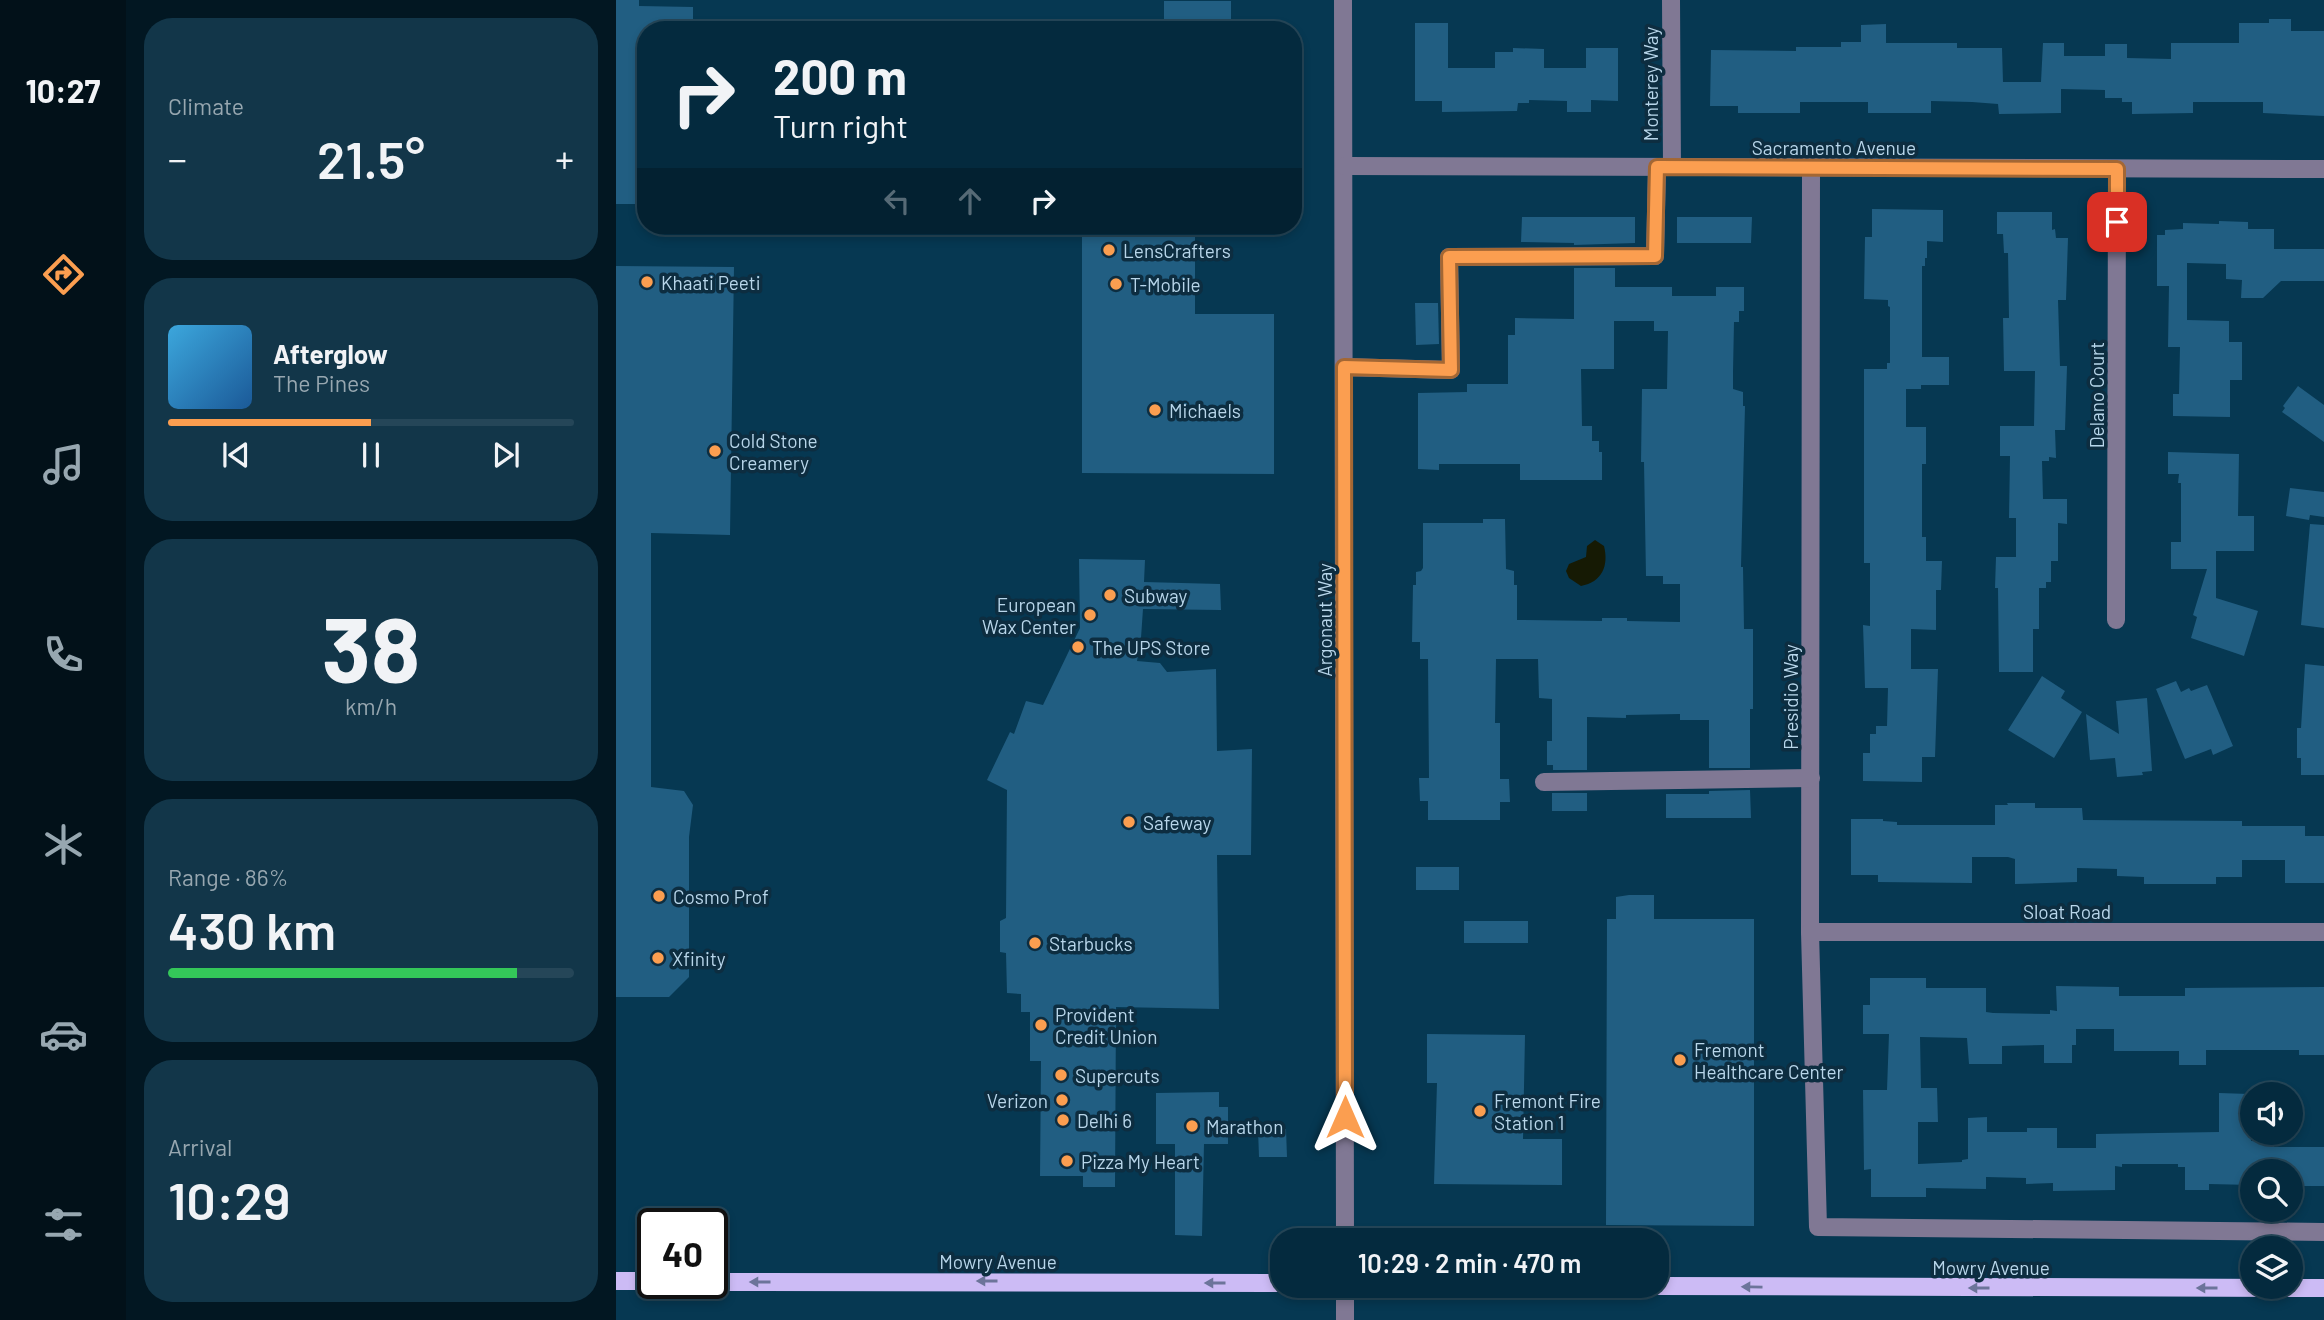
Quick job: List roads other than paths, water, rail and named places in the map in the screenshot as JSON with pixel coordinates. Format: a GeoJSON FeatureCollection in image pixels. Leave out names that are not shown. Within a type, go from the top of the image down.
{"type":"FeatureCollection","features":[{"type":"Feature","properties":{"kind":"main road"},"geometry":{"type":"LineString","coordinates":[[616,1281],[637,1281]]}},
{"type":"Feature","properties":{"kind":"main road","name":"Mowry Avenue"},"geometry":{"type":"LineString","coordinates":[[728,1282],[1270,1283]]}},
{"type":"Feature","properties":{"kind":"main road","name":"Mowry Avenue"},"geometry":{"type":"LineString","coordinates":[[1669,1286],[2324,1288]]}},
{"type":"Feature","properties":{"kind":"street","name":"Argonaut Way"},"geometry":{"type":"LineString","coordinates":[[1343,0],[1345,1228]]}},
{"type":"Feature","properties":{"kind":"street","name":"Monterey Way"},"geometry":{"type":"LineString","coordinates":[[1344,367],[1451,370],[1449,257],[1655,256],[1664,167],[1671,0]]}},
{"type":"Feature","properties":{"kind":"street","name":"Sacramento Avenue"},"geometry":{"type":"LineString","coordinates":[[1344,166],[2324,169]]}},
{"type":"Feature","properties":{"kind":"street","name":"Presidio Way"},"geometry":{"type":"LineString","coordinates":[[1811,167],[1810,932],[1818,1227]]}},
{"type":"Feature","properties":{"kind":"street","name":"Delano Court"},"geometry":{"type":"LineString","coordinates":[[2116,620],[2117,169]]}},
{"type":"Feature","properties":{"kind":"street"},"geometry":{"type":"LineString","coordinates":[[1544,782],[1811,778]]}},
{"type":"Feature","properties":{"kind":"street","name":"Sloat Road"},"geometry":{"type":"LineString","coordinates":[[1810,932],[2324,932]]}},
{"type":"Feature","properties":{"kind":"street","name":"Mowry Avenue"},"geometry":{"type":"LineString","coordinates":[[1818,1227],[2324,1232]]}},
{"type":"Feature","properties":{"kind":"street"},"geometry":{"type":"LineString","coordinates":[[1345,1298],[1345,1320]]}},
{"type":"Feature","properties":{"kind":"place","name":"LensCrafters"},"geometry":{"type":"Point","coordinates":[1109,250]}},
{"type":"Feature","properties":{"kind":"place","name":"Khaati Peeti"},"geometry":{"type":"Point","coordinates":[647,282]}},
{"type":"Feature","properties":{"kind":"place","name":"T-Mobile"},"geometry":{"type":"Point","coordinates":[1116,284]}},
{"type":"Feature","properties":{"kind":"place","name":"Michaels"},"geometry":{"type":"Point","coordinates":[1155,410]}},
{"type":"Feature","properties":{"kind":"place","name":"Cold Stone Creamery"},"geometry":{"type":"Point","coordinates":[715,451]}},
{"type":"Feature","properties":{"kind":"place","name":"Subway"},"geometry":{"type":"Point","coordinates":[1110,595]}},
{"type":"Feature","properties":{"kind":"place","name":"European Wax Center"},"geometry":{"type":"Point","coordinates":[1090,615]}},
{"type":"Feature","properties":{"kind":"place","name":"The UPS Store"},"geometry":{"type":"Point","coordinates":[1078,647]}},
{"type":"Feature","properties":{"kind":"place","name":"Safeway"},"geometry":{"type":"Point","coordinates":[1129,822]}},
{"type":"Feature","properties":{"kind":"place","name":"Cosmo Prof"},"geometry":{"type":"Point","coordinates":[659,896]}},
{"type":"Feature","properties":{"kind":"place","name":"Starbucks"},"geometry":{"type":"Point","coordinates":[1035,943]}},
{"type":"Feature","properties":{"kind":"place","name":"Xfinity"},"geometry":{"type":"Point","coordinates":[658,958]}},
{"type":"Feature","properties":{"kind":"place","name":"Provident Credit Union"},"geometry":{"type":"Point","coordinates":[1041,1025]}},
{"type":"Feature","properties":{"kind":"place","name":"Fremont Healthcare Center"},"geometry":{"type":"Point","coordinates":[1680,1060]}},
{"type":"Feature","properties":{"kind":"place","name":"Supercuts"},"geometry":{"type":"Point","coordinates":[1061,1075]}},
{"type":"Feature","properties":{"kind":"place","name":"Verizon"},"geometry":{"type":"Point","coordinates":[1062,1100]}},
{"type":"Feature","properties":{"kind":"place","name":"Fremont Fire Station 1"},"geometry":{"type":"Point","coordinates":[1480,1111]}},
{"type":"Feature","properties":{"kind":"place","name":"Delhi 6"},"geometry":{"type":"Point","coordinates":[1063,1120]}},
{"type":"Feature","properties":{"kind":"place","name":"Marathon"},"geometry":{"type":"Point","coordinates":[1192,1126]}},
{"type":"Feature","properties":{"kind":"place","name":"Pizza My Heart"},"geometry":{"type":"Point","coordinates":[1067,1161]}}]}
